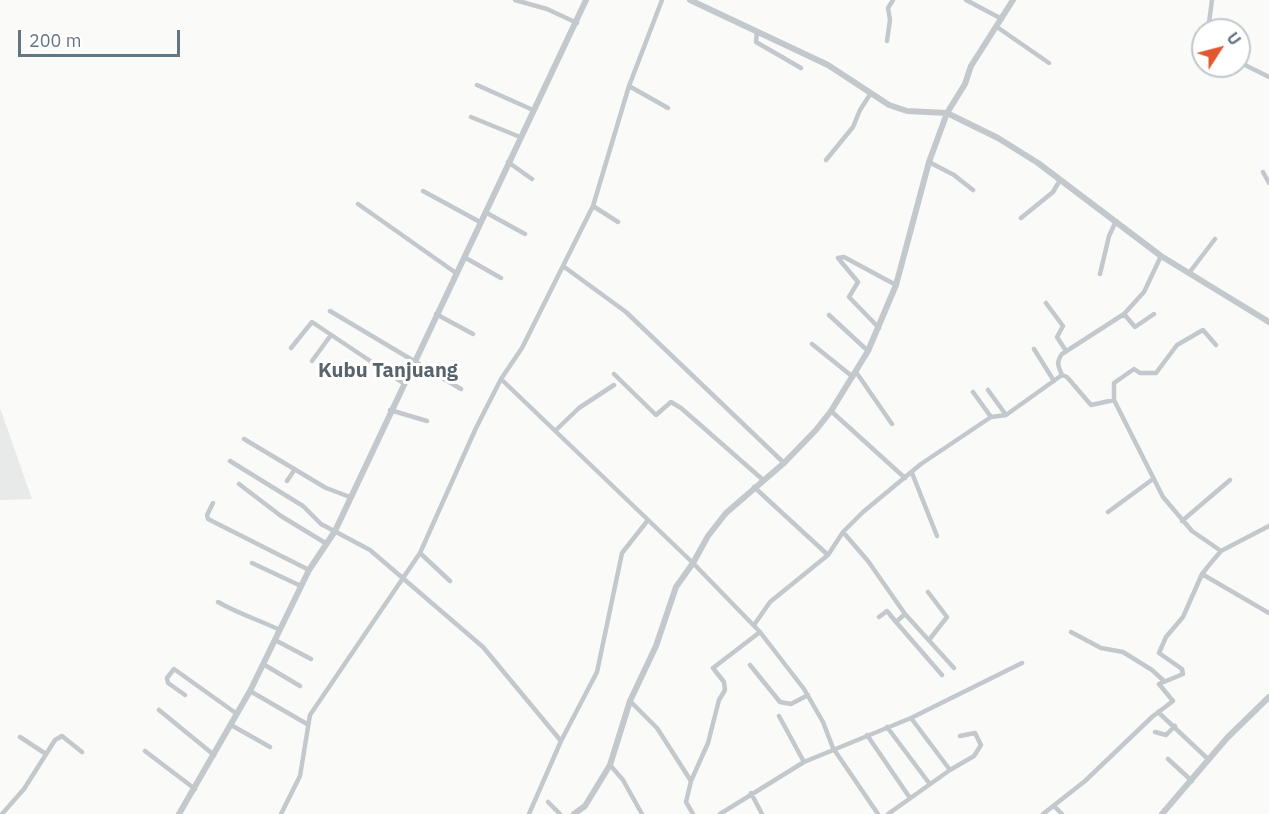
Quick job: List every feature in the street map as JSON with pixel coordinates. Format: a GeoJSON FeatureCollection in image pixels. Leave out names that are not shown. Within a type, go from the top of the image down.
{"type":"FeatureCollection","features":[{"type":"Feature","properties":{"kind":"street"},"geometry":{"type":"LineString","coordinates":[[515,0],[547,9],[577,23]]}},
{"type":"Feature","properties":{"kind":"street"},"geometry":{"type":"LineString","coordinates":[[179,814],[250,691],[309,570],[335,531],[390,410],[532,110],[577,23],[586,0]]}},
{"type":"Feature","properties":{"kind":"street"},"geometry":{"type":"LineString","coordinates":[[281,814],[300,776],[310,715],[420,553],[476,428],[501,380],[522,348],[593,206],[629,86],[662,0]]}},
{"type":"Feature","properties":{"kind":"street"},"geometry":{"type":"LineString","coordinates":[[690,0],[828,65],[898,108],[947,113],[1019,150],[1161,256],[1269,322]]}},
{"type":"Feature","properties":{"kind":"street"},"geometry":{"type":"LineString","coordinates":[[887,41],[890,20],[888,8],[893,0]]}},
{"type":"Feature","properties":{"kind":"street"},"geometry":{"type":"LineString","coordinates":[[966,0],[1002,19]]}},
{"type":"Feature","properties":{"kind":"street"},"geometry":{"type":"LineString","coordinates":[[574,814],[585,806],[610,765],[630,701],[656,646],[676,587],[708,536],[726,513],[762,479],[784,463],[831,411],[868,351],[896,285],[929,162],[947,113],[965,84],[971,66],[1013,0]]}},
{"type":"Feature","properties":{"kind":"street"},"geometry":{"type":"LineString","coordinates":[[1210,18],[1212,0]]}},
{"type":"Feature","properties":{"kind":"street"},"geometry":{"type":"LineString","coordinates":[[997,27],[1049,63]]}},
{"type":"Feature","properties":{"kind":"street"},"geometry":{"type":"LineString","coordinates":[[757,32],[756,42],[801,68]]}},
{"type":"Feature","properties":{"kind":"street"},"geometry":{"type":"LineString","coordinates":[[1251,68],[1269,77]]}},
{"type":"Feature","properties":{"kind":"street"},"geometry":{"type":"LineString","coordinates":[[477,85],[532,110]]}},
{"type":"Feature","properties":{"kind":"street"},"geometry":{"type":"LineString","coordinates":[[629,86],[668,108]]}},
{"type":"Feature","properties":{"kind":"street"},"geometry":{"type":"LineString","coordinates":[[826,160],[853,127],[871,93]]}},
{"type":"Feature","properties":{"kind":"street"},"geometry":{"type":"LineString","coordinates":[[471,117],[520,137]]}},
{"type":"Feature","properties":{"kind":"street"},"geometry":{"type":"LineString","coordinates":[[508,162],[532,179]]}},
{"type":"Feature","properties":{"kind":"street"},"geometry":{"type":"LineString","coordinates":[[929,162],[954,175],[973,190]]}},
{"type":"Feature","properties":{"kind":"street"},"geometry":{"type":"LineString","coordinates":[[1263,172],[1269,183]]}},
{"type":"Feature","properties":{"kind":"street"},"geometry":{"type":"LineString","coordinates":[[1021,218],[1053,192],[1060,180]]}},
{"type":"Feature","properties":{"kind":"street"},"geometry":{"type":"LineString","coordinates":[[423,191],[480,222]]}},
{"type":"Feature","properties":{"kind":"street"},"geometry":{"type":"LineString","coordinates":[[358,204],[456,273]]}},
{"type":"Feature","properties":{"kind":"street"},"geometry":{"type":"LineString","coordinates":[[593,206],[618,222]]}},
{"type":"Feature","properties":{"kind":"street"},"geometry":{"type":"LineString","coordinates":[[485,212],[525,234]]}},
{"type":"Feature","properties":{"kind":"street"},"geometry":{"type":"LineString","coordinates":[[1100,274],[1108,236],[1116,221]]}},
{"type":"Feature","properties":{"kind":"street"},"geometry":{"type":"LineString","coordinates":[[1189,273],[1215,239]]}},
{"type":"Feature","properties":{"kind":"street"},"geometry":{"type":"LineString","coordinates":[[1062,375],[1058,360],[1066,351],[1124,314],[1144,292],[1161,256]]}},
{"type":"Feature","properties":{"kind":"street"},"geometry":{"type":"LineString","coordinates":[[464,257],[501,278]]}},
{"type":"Feature","properties":{"kind":"street"},"geometry":{"type":"LineString","coordinates":[[879,329],[849,297],[858,282],[838,258],[844,257],[896,285]]}},
{"type":"Feature","properties":{"kind":"street"},"geometry":{"type":"LineString","coordinates":[[563,266],[626,312],[784,463]]}},
{"type":"Feature","properties":{"kind":"street"},"geometry":{"type":"LineString","coordinates":[[1046,303],[1063,326],[1057,337],[1066,351]]}},
{"type":"Feature","properties":{"kind":"street"},"geometry":{"type":"LineString","coordinates":[[330,311],[461,389]]}},
{"type":"Feature","properties":{"kind":"street"},"geometry":{"type":"LineString","coordinates":[[1124,314],[1135,327],[1154,314]]}},
{"type":"Feature","properties":{"kind":"street"},"geometry":{"type":"LineString","coordinates":[[436,315],[472,334]]}},
{"type":"Feature","properties":{"kind":"street"},"geometry":{"type":"LineString","coordinates":[[829,315],[868,351]]}},
{"type":"Feature","properties":{"kind":"street"},"geometry":{"type":"LineString","coordinates":[[291,348],[312,322],[403,383]]}},
{"type":"Feature","properties":{"kind":"street"},"geometry":{"type":"LineString","coordinates":[[1216,345],[1203,330],[1177,345],[1156,373],[1146,374],[1134,369],[1122,377],[1114,384],[1114,400],[1163,497],[1182,521],[1221,551]]}},
{"type":"Feature","properties":{"kind":"street"},"geometry":{"type":"LineString","coordinates":[[312,361],[331,335]]}},
{"type":"Feature","properties":{"kind":"street"},"geometry":{"type":"LineString","coordinates":[[812,344],[854,375],[892,424]]}},
{"type":"Feature","properties":{"kind":"street"},"geometry":{"type":"LineString","coordinates":[[1034,349],[1054,381]]}},
{"type":"Feature","properties":{"kind":"street"},"geometry":{"type":"LineString","coordinates":[[614,374],[656,415],[671,402],[681,408],[762,479]]}},
{"type":"Feature","properties":{"kind":"street"},"geometry":{"type":"LineString","coordinates":[[1062,375],[1067,377],[1093,406],[1114,400]]}},
{"type":"Feature","properties":{"kind":"street"},"geometry":{"type":"LineString","coordinates":[[754,625],[778,593],[828,555],[843,532],[905,478],[991,417],[1006,415],[1062,375]]}},
{"type":"Feature","properties":{"kind":"street"},"geometry":{"type":"LineString","coordinates":[[501,380],[693,563],[754,625],[782,658],[808,695],[833,748],[878,814]]}},
{"type":"Feature","properties":{"kind":"street"},"geometry":{"type":"LineString","coordinates":[[555,431],[579,408],[614,386]]}},
{"type":"Feature","properties":{"kind":"street"},"geometry":{"type":"LineString","coordinates":[[988,390],[1006,415]]}},
{"type":"Feature","properties":{"kind":"street"},"geometry":{"type":"LineString","coordinates":[[973,392],[991,417]]}},
{"type":"Feature","properties":{"kind":"street"},"geometry":{"type":"LineString","coordinates":[[390,410],[427,421]]}},
{"type":"Feature","properties":{"kind":"street"},"geometry":{"type":"LineString","coordinates":[[831,411],[905,478]]}},
{"type":"Feature","properties":{"kind":"street"},"geometry":{"type":"LineString","coordinates":[[244,440],[326,488],[350,497]]}},
{"type":"Feature","properties":{"kind":"street"},"geometry":{"type":"LineString","coordinates":[[230,461],[303,506],[321,524],[370,550],[483,647],[561,741]]}},
{"type":"Feature","properties":{"kind":"street"},"geometry":{"type":"LineString","coordinates":[[287,481],[295,469]]}},
{"type":"Feature","properties":{"kind":"street"},"geometry":{"type":"LineString","coordinates":[[912,473],[937,536]]}},
{"type":"Feature","properties":{"kind":"street"},"geometry":{"type":"LineString","coordinates":[[1108,512],[1154,479]]}},
{"type":"Feature","properties":{"kind":"street"},"geometry":{"type":"LineString","coordinates":[[1182,521],[1230,480]]}},
{"type":"Feature","properties":{"kind":"street"},"geometry":{"type":"LineString","coordinates":[[239,484],[269,507],[327,544]]}},
{"type":"Feature","properties":{"kind":"street"},"geometry":{"type":"LineString","coordinates":[[753,487],[828,555]]}},
{"type":"Feature","properties":{"kind":"street"},"geometry":{"type":"LineString","coordinates":[[213,503],[207,515],[208,519],[309,570]]}},
{"type":"Feature","properties":{"kind":"street"},"geometry":{"type":"LineString","coordinates":[[529,814],[561,741],[597,672],[622,553],[648,520]]}},
{"type":"Feature","properties":{"kind":"street"},"geometry":{"type":"LineString","coordinates":[[1043,814],[1158,712],[1173,702],[1159,687],[1164,681],[1183,674],[1182,669],[1159,653],[1166,637],[1183,617],[1202,574],[1221,551],[1269,526]]}},
{"type":"Feature","properties":{"kind":"street"},"geometry":{"type":"LineString","coordinates":[[843,532],[868,561],[905,614],[954,668]]}},
{"type":"Feature","properties":{"kind":"street"},"geometry":{"type":"LineString","coordinates":[[420,553],[450,580]]}},
{"type":"Feature","properties":{"kind":"street"},"geometry":{"type":"LineString","coordinates":[[252,563],[301,586]]}},
{"type":"Feature","properties":{"kind":"street"},"geometry":{"type":"LineString","coordinates":[[1202,574],[1269,613]]}},
{"type":"Feature","properties":{"kind":"street"},"geometry":{"type":"LineString","coordinates":[[928,592],[947,617],[929,640]]}},
{"type":"Feature","properties":{"kind":"street"},"geometry":{"type":"LineString","coordinates":[[218,602],[245,617],[261,620],[280,630]]}},
{"type":"Feature","properties":{"kind":"street"},"geometry":{"type":"LineString","coordinates":[[879,617],[887,611],[942,675]]}},
{"type":"Feature","properties":{"kind":"street"},"geometry":{"type":"LineString","coordinates":[[896,622],[905,614]]}},
{"type":"Feature","properties":{"kind":"street"},"geometry":{"type":"LineString","coordinates":[[693,814],[686,802],[691,781],[711,735],[719,700],[725,690],[724,682],[713,668],[760,632]]}},
{"type":"Feature","properties":{"kind":"street"},"geometry":{"type":"LineString","coordinates":[[1071,632],[1101,648],[1123,652],[1152,670],[1164,681]]}},
{"type":"Feature","properties":{"kind":"street"},"geometry":{"type":"LineString","coordinates":[[275,640],[311,659]]}},
{"type":"Feature","properties":{"kind":"street"},"geometry":{"type":"LineString","coordinates":[[720,814],[804,762],[833,748],[911,718],[1022,663]]}},
{"type":"Feature","properties":{"kind":"street"},"geometry":{"type":"LineString","coordinates":[[263,664],[300,686]]}},
{"type":"Feature","properties":{"kind":"street"},"geometry":{"type":"LineString","coordinates":[[750,665],[780,702],[791,704],[808,695]]}},
{"type":"Feature","properties":{"kind":"street"},"geometry":{"type":"LineString","coordinates":[[185,695],[168,683],[167,678],[174,669],[237,714]]}},
{"type":"Feature","properties":{"kind":"street"},"geometry":{"type":"LineString","coordinates":[[250,691],[307,724]]}},
{"type":"Feature","properties":{"kind":"street"},"geometry":{"type":"LineString","coordinates":[[1162,814],[1269,697]]}},
{"type":"Feature","properties":{"kind":"street"},"geometry":{"type":"LineString","coordinates":[[630,701],[657,728],[691,781]]}},
{"type":"Feature","properties":{"kind":"street"},"geometry":{"type":"LineString","coordinates":[[159,710],[214,755]]}},
{"type":"Feature","properties":{"kind":"street"},"geometry":{"type":"LineString","coordinates":[[1158,712],[1209,760]]}},
{"type":"Feature","properties":{"kind":"street"},"geometry":{"type":"LineString","coordinates":[[779,716],[804,762]]}},
{"type":"Feature","properties":{"kind":"street"},"geometry":{"type":"LineString","coordinates":[[911,718],[950,770]]}},
{"type":"Feature","properties":{"kind":"street"},"geometry":{"type":"LineString","coordinates":[[231,725],[270,747]]}},
{"type":"Feature","properties":{"kind":"street"},"geometry":{"type":"LineString","coordinates":[[1155,732],[1164,736],[1175,726]]}},
{"type":"Feature","properties":{"kind":"street"},"geometry":{"type":"LineString","coordinates":[[887,727],[929,783]]}},
{"type":"Feature","properties":{"kind":"street"},"geometry":{"type":"LineString","coordinates":[[888,814],[929,783],[974,756],[981,745],[975,733],[960,736]]}},
{"type":"Feature","properties":{"kind":"street"},"geometry":{"type":"LineString","coordinates":[[867,735],[910,798]]}},
{"type":"Feature","properties":{"kind":"street"},"geometry":{"type":"LineString","coordinates":[[2,814],[24,789],[55,740],[62,736],[82,752]]}},
{"type":"Feature","properties":{"kind":"street"},"geometry":{"type":"LineString","coordinates":[[20,737],[46,754]]}},
{"type":"Feature","properties":{"kind":"street"},"geometry":{"type":"LineString","coordinates":[[145,751],[195,789]]}},
{"type":"Feature","properties":{"kind":"street"},"geometry":{"type":"LineString","coordinates":[[1168,759],[1192,781]]}},
{"type":"Feature","properties":{"kind":"street"},"geometry":{"type":"LineString","coordinates":[[610,765],[623,780],[642,814]]}},
{"type":"Feature","properties":{"kind":"street"},"geometry":{"type":"LineString","coordinates":[[751,793],[762,814]]}},
{"type":"Feature","properties":{"kind":"street"},"geometry":{"type":"LineString","coordinates":[[548,802],[560,814]]}},
{"type":"Feature","properties":{"kind":"street"},"geometry":{"type":"LineString","coordinates":[[1054,806],[1062,814]]}},
{"type":"Feature","properties":{"kind":"shaded area"},"geometry":{"type":"Polygon","coordinates":[[[0,408],[32,499],[0,500],[0,408]]]}},
{"type":"Feature","properties":{"kind":"district","name":"Kubu Tanjuang"},"geometry":{"type":"Point","coordinates":[388,371]}}]}
